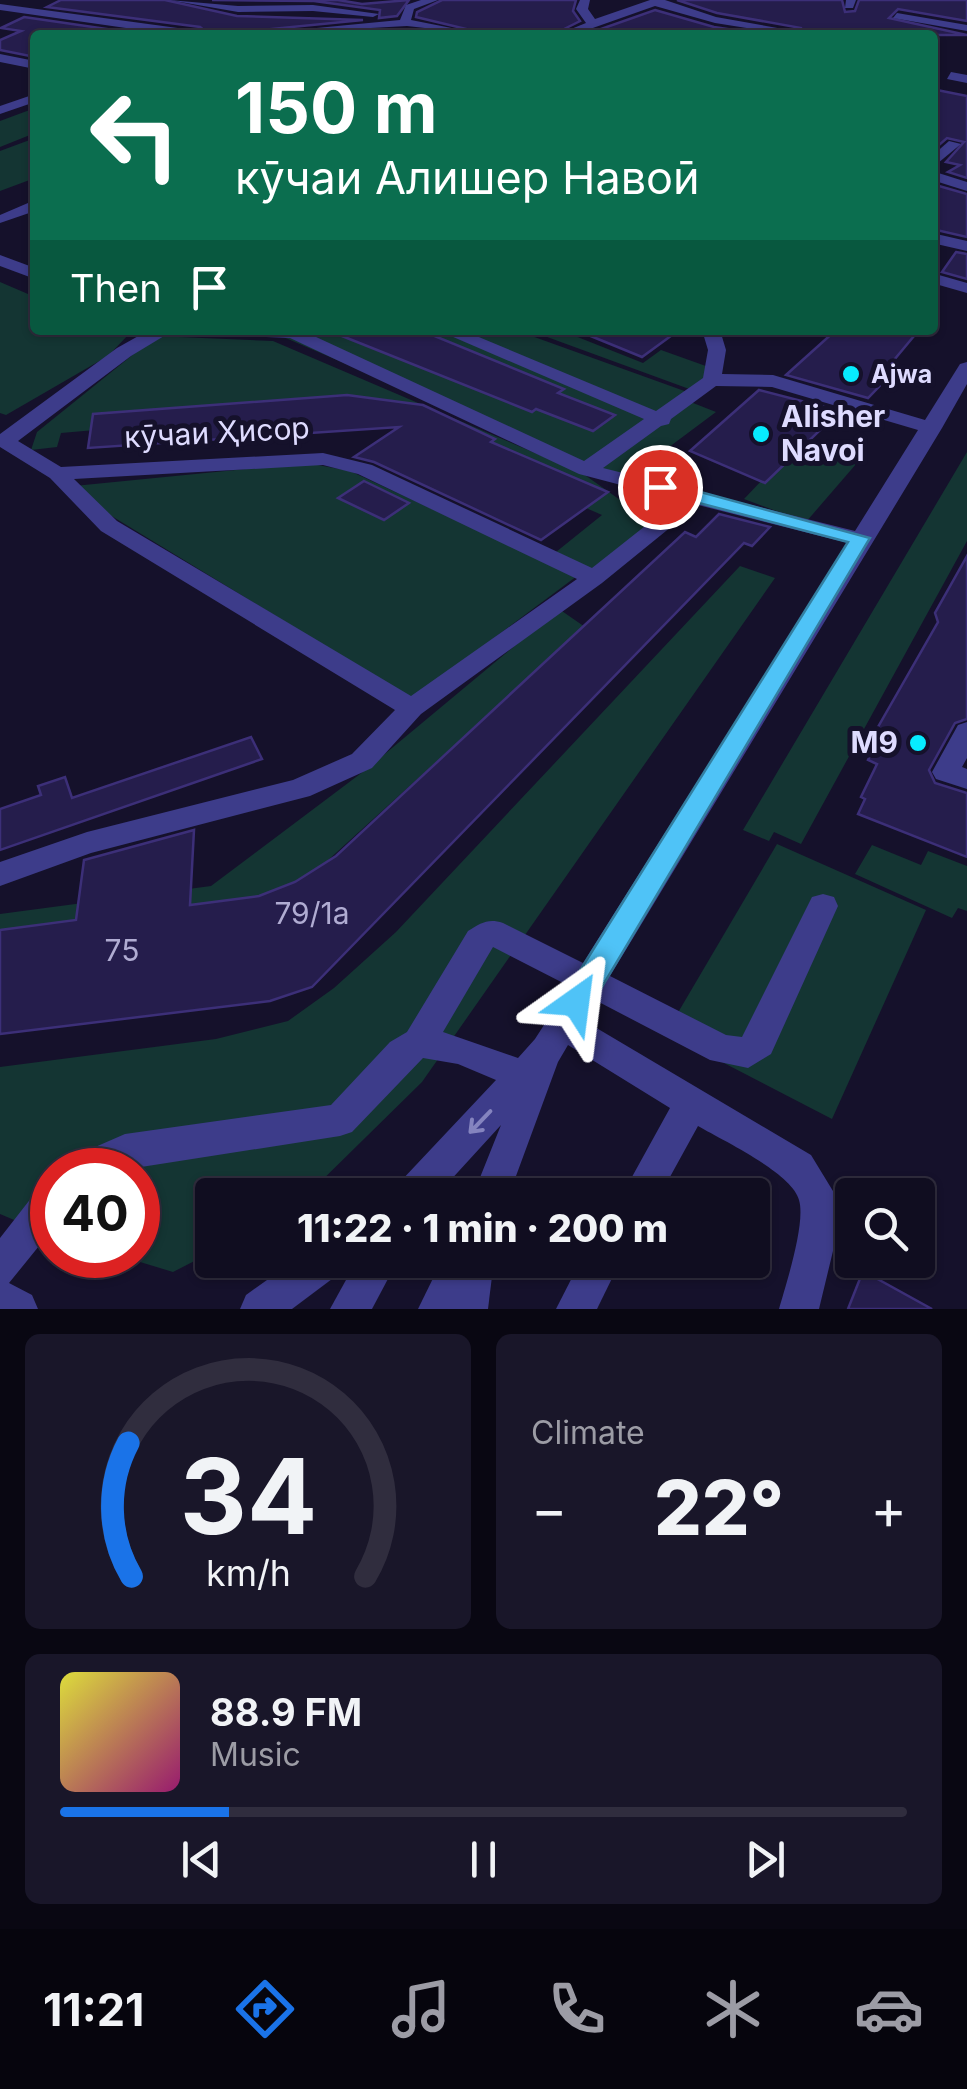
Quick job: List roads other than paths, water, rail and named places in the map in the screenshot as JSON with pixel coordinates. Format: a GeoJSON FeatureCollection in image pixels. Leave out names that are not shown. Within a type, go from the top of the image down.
{"type":"FeatureCollection","features":[{"type":"Feature","properties":{"kind":"street"},"geometry":{"type":"LineString","coordinates":[[0,6],[12,0]]}},
{"type":"Feature","properties":{"kind":"street"},"geometry":{"type":"LineString","coordinates":[[174,0],[238,10],[314,4],[456,30]]}},
{"type":"Feature","properties":{"kind":"street"},"geometry":{"type":"LineString","coordinates":[[406,20],[410,7],[433,0]]}},
{"type":"Feature","properties":{"kind":"street"},"geometry":{"type":"LineString","coordinates":[[586,0],[582,9],[592,23]]}},
{"type":"Feature","properties":{"kind":"street"},"geometry":{"type":"LineString","coordinates":[[574,30],[657,1],[715,20],[781,30]]}},
{"type":"Feature","properties":{"kind":"street"},"geometry":{"type":"LineString","coordinates":[[0,6],[166,30]]}},
{"type":"Feature","properties":{"kind":"street"},"geometry":{"type":"LineString","coordinates":[[896,16],[967,28]]}},
{"type":"Feature","properties":{"kind":"street"},"geometry":{"type":"LineString","coordinates":[[301,30],[406,20]]}},
{"type":"Feature","properties":{"kind":"street"},"geometry":{"type":"LineString","coordinates":[[0,58],[30,64]]}},
{"type":"Feature","properties":{"kind":"street"},"geometry":{"type":"LineString","coordinates":[[952,76],[967,78]]}},
{"type":"Feature","properties":{"kind":"street"},"geometry":{"type":"LineString","coordinates":[[0,94],[30,84]]}},
{"type":"Feature","properties":{"kind":"street"},"geometry":{"type":"LineString","coordinates":[[0,110],[30,100]]}},
{"type":"Feature","properties":{"kind":"street"},"geometry":{"type":"LineString","coordinates":[[938,159],[954,144]]}},
{"type":"Feature","properties":{"kind":"street"},"geometry":{"type":"LineString","coordinates":[[938,177],[967,187]]}},
{"type":"Feature","properties":{"kind":"street"},"geometry":{"type":"LineString","coordinates":[[4,218],[30,207]]}},
{"type":"Feature","properties":{"kind":"street"},"geometry":{"type":"LineString","coordinates":[[938,239],[967,246]]}},
{"type":"Feature","properties":{"kind":"street"},"geometry":{"type":"LineString","coordinates":[[0,260],[30,272]]}},
{"type":"Feature","properties":{"kind":"street"},"geometry":{"type":"LineString","coordinates":[[938,280],[967,288]]}},
{"type":"Feature","properties":{"kind":"street"},"geometry":{"type":"LineString","coordinates":[[167,335],[124,352],[2,441],[57,474],[109,526],[412,708]]}},
{"type":"Feature","properties":{"kind":"street"},"geometry":{"type":"LineString","coordinates":[[303,335],[586,470],[860,538]]}},
{"type":"Feature","properties":{"kind":"street"},"geometry":{"type":"LineString","coordinates":[[458,335],[662,420]]}},
{"type":"Feature","properties":{"kind":"street"},"geometry":{"type":"LineString","coordinates":[[712,335],[717,350],[712,380]]}},
{"type":"Feature","properties":{"kind":"street"},"geometry":{"type":"LineString","coordinates":[[426,1178],[545,1050],[967,368]]}},
{"type":"Feature","properties":{"kind":"street"},"geometry":{"type":"LineString","coordinates":[[586,470],[662,420],[712,380],[773,381],[932,428]]}},
{"type":"Feature","properties":{"kind":"street","name":"кӯчаи Ҳисор"},"geometry":{"type":"LineString","coordinates":[[57,474],[323,459],[365,469],[594,578]]}},
{"type":"Feature","properties":{"kind":"street"},"geometry":{"type":"LineString","coordinates":[[0,874],[87,842],[300,789],[362,761],[412,708],[594,578],[697,495]]}},
{"type":"Feature","properties":{"kind":"street"},"geometry":{"type":"LineString","coordinates":[[967,732],[946,772],[967,779]]}},
{"type":"Feature","properties":{"kind":"street"},"geometry":{"type":"LineString","coordinates":[[145,1148],[340,1120],[402,1054],[419,1042],[479,940],[492,932],[722,1049],[748,1052],[758,1042],[823,906]]}},
{"type":"Feature","properties":{"kind":"street"},"geometry":{"type":"LineString","coordinates":[[419,1042],[461,1050],[545,1050],[692,1103],[798,1167],[818,1196],[814,1251],[799,1309]]}},
{"type":"Feature","properties":{"kind":"street"},"geometry":{"type":"LineString","coordinates":[[497,1178],[545,1050]]}},
{"type":"Feature","properties":{"kind":"street"},"geometry":{"type":"LineString","coordinates":[[650,1178],[692,1103]]}},
{"type":"Feature","properties":{"kind":"street"},"geometry":{"type":"LineString","coordinates":[[0,1268],[30,1229]]}},
{"type":"Feature","properties":{"kind":"street"},"geometry":{"type":"LineString","coordinates":[[260,1309],[303,1278]]}},
{"type":"Feature","properties":{"kind":"street"},"geometry":{"type":"LineString","coordinates":[[350,1309],[368,1278]]}},
{"type":"Feature","properties":{"kind":"street"},"geometry":{"type":"LineString","coordinates":[[438,1309],[453,1278]]}},
{"type":"Feature","properties":{"kind":"street"},"geometry":{"type":"LineString","coordinates":[[468,1309],[472,1278]]}},
{"type":"Feature","properties":{"kind":"street"},"geometry":{"type":"LineString","coordinates":[[576,1309],[592,1278]]}},
{"type":"Feature","properties":{"kind":"street"},"geometry":{"type":"LineString","coordinates":[[0,1300],[18,1309]]}},
{"type":"Feature","properties":{"kind":"place","name":"Ajwa"},"geometry":{"type":"Point","coordinates":[851,374]}},
{"type":"Feature","properties":{"kind":"place","name":"Alisher Navoi"},"geometry":{"type":"Point","coordinates":[761,434]}},
{"type":"Feature","properties":{"kind":"place","name":"М9"},"geometry":{"type":"Point","coordinates":[918,743]}}]}
